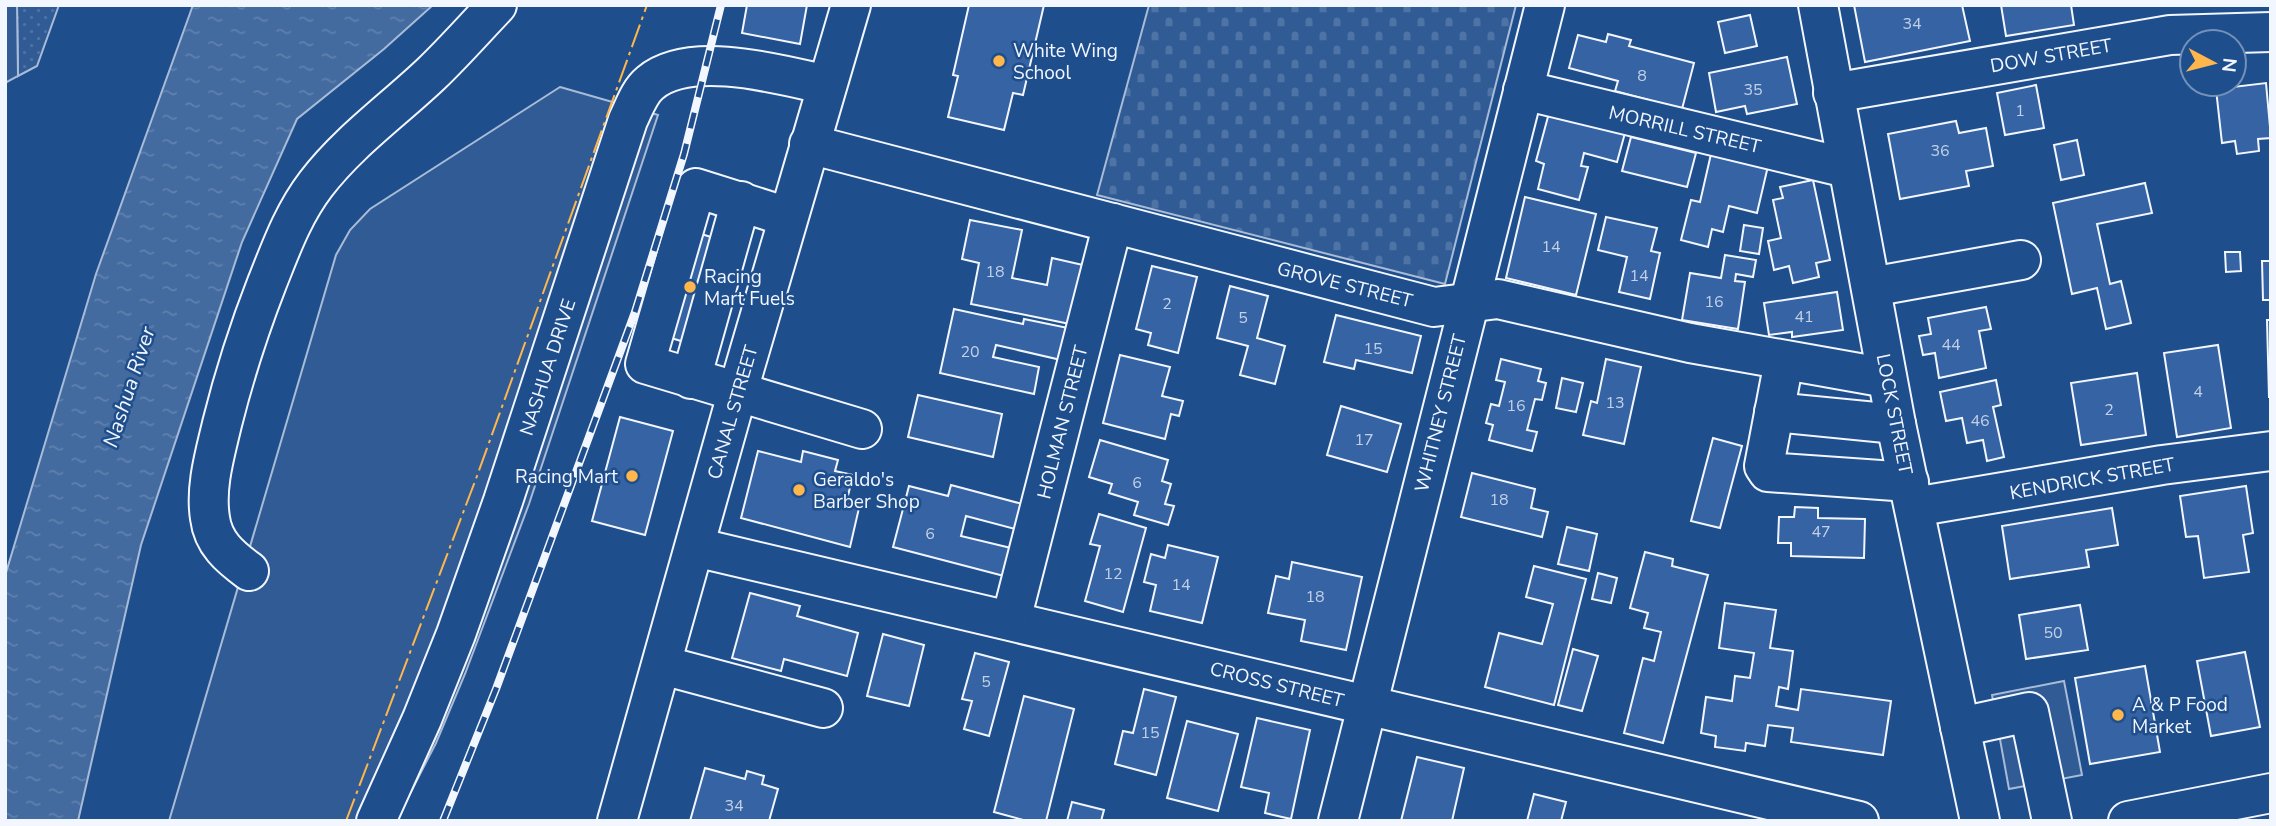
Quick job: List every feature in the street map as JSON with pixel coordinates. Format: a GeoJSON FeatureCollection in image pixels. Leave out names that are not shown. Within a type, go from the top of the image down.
{"type":"FeatureCollection","features":[{"type":"Feature","properties":{"kind":"street"},"geometry":{"type":"LineString","coordinates":[[249,571],[228,556],[217,540],[210,519],[209,493],[213,461],[245,340],[284,239],[298,209],[318,181],[384,115],[431,74],[497,5]]}},
{"type":"Feature","properties":{"kind":"street","name":"CANAL STREET"},"geometry":{"type":"LineString","coordinates":[[617,821],[737,394],[851,5]]}},
{"type":"Feature","properties":{"kind":"street","name":"WHITNEY STREET"},"geometry":{"type":"LineString","coordinates":[[1338,821],[1545,5]]}},
{"type":"Feature","properties":{"kind":"street","name":"LOCK STREET"},"geometry":{"type":"LineString","coordinates":[[1818,5],[1887,379],[1980,821]]}},
{"type":"Feature","properties":{"kind":"street","name":"DOW STREET"},"geometry":{"type":"LineString","coordinates":[[1833,93],[2170,35],[2271,32]]}},
{"type":"Feature","properties":{"kind":"street","name":"NASHUA DRIVE"},"geometry":{"type":"LineString","coordinates":[[376,821],[422,719],[456,634],[507,491],[628,120],[641,93],[659,77],[707,66],[750,69],[827,85]]}},
{"type":"Feature","properties":{"kind":"street","name":"MORRILL STREET"},"geometry":{"type":"LineString","coordinates":[[1523,90],[1847,168]]}},
{"type":"Feature","properties":{"kind":"street","name":"GROVE STREET"},"geometry":{"type":"LineString","coordinates":[[809,144],[1434,306],[1498,299],[1665,338],[1887,379]]}},
{"type":"Feature","properties":{"kind":"street"},"geometry":{"type":"LineString","coordinates":[[788,217],[696,188],[645,364],[737,394],[862,429]]}},
{"type":"Feature","properties":{"kind":"street","name":"HOLMAN STREET"},"geometry":{"type":"LineString","coordinates":[[1010,620],[1113,223]]}},
{"type":"Feature","properties":{"kind":"street"},"geometry":{"type":"LineString","coordinates":[[1871,287],[2021,260]]}},
{"type":"Feature","properties":{"kind":"street"},"geometry":{"type":"LineString","coordinates":[[1784,361],[1774,412],[1896,424]]}},
{"type":"Feature","properties":{"kind":"street","name":"KENDRICK STREET"},"geometry":{"type":"LineString","coordinates":[[1774,412],[1764,466],[1768,472],[1911,494],[2271,451]]}},
{"type":"Feature","properties":{"kind":"street","name":"CROSS STREET"},"geometry":{"type":"LineString","coordinates":[[695,547],[1858,821]]}},
{"type":"Feature","properties":{"kind":"street"},"geometry":{"type":"LineString","coordinates":[[662,665],[823,708]]}},
{"type":"Feature","properties":{"kind":"street"},"geometry":{"type":"LineString","coordinates":[[1961,727],[2029,712],[2052,821]]}},
{"type":"Feature","properties":{"kind":"street"},"geometry":{"type":"LineString","coordinates":[[2127,821],[2271,793]]}},
{"type":"Feature","properties":{"kind":"green space"},"geometry":{"type":"Polygon","coordinates":[[[17,5],[59,5],[37,66],[18,76],[17,5]]]}},
{"type":"Feature","properties":{"kind":"green space"},"geometry":{"type":"Polygon","coordinates":[[[1149,5],[1516,5],[1445,284],[1097,195],[1149,5]]]}},
{"type":"Feature","properties":{"kind":"shaded area"},"geometry":{"type":"Polygon","coordinates":[[[5,5],[17,5],[18,76],[5,83],[5,5]]]}},
{"type":"Feature","properties":{"kind":"shaded area"},"geometry":{"type":"Polygon","coordinates":[[[560,87],[658,115],[529,504],[465,674],[436,743],[396,821],[169,821],[336,255],[350,230],[370,209],[560,87]]]}},
{"type":"Feature","properties":{"kind":"shaded area"},"geometry":{"type":"Polygon","coordinates":[[[2064,681],[2082,775],[2009,789],[1992,695],[2064,681]]]}},
{"type":"Feature","properties":{"kind":"water","name":"Nashua River"},"geometry":{"type":"Polygon","coordinates":[[[193,5],[433,5],[384,49],[297,119],[242,242],[141,545],[78,821],[5,821],[5,576],[96,274],[193,5]]]}},
{"type":"Feature","properties":{"kind":"building"},"geometry":{"type":"Polygon","coordinates":[[[747,5],[807,5],[800,44],[742,33],[747,5]]]}},
{"type":"Feature","properties":{"kind":"building"},"geometry":{"type":"Polygon","coordinates":[[[969,5],[1044,5],[1023,95],[1013,93],[1004,130],[948,117],[958,76],[953,75],[969,5]]]}},
{"type":"Feature","properties":{"kind":"building"},"geometry":{"type":"Polygon","coordinates":[[[1854,5],[1962,5],[1970,41],[1865,62],[1854,5]]]}},
{"type":"Feature","properties":{"kind":"building"},"geometry":{"type":"Polygon","coordinates":[[[2001,5],[2071,5],[2074,25],[2006,36],[2001,5]]]}},
{"type":"Feature","properties":{"kind":"building"},"geometry":{"type":"Polygon","coordinates":[[[1750,15],[1757,46],[1725,53],[1718,22],[1750,15]]]}},
{"type":"Feature","properties":{"kind":"building"},"geometry":{"type":"Polygon","coordinates":[[[1608,34],[1631,40],[1629,46],[1694,63],[1682,109],[1615,91],[1618,81],[1569,68],[1578,35],[1606,42],[1608,34]]]}},
{"type":"Feature","properties":{"kind":"building"},"geometry":{"type":"Polygon","coordinates":[[[1787,57],[1797,104],[1747,114],[1745,106],[1716,112],[1709,73],[1787,57]]]}},
{"type":"Feature","properties":{"kind":"building"},"geometry":{"type":"Polygon","coordinates":[[[2266,83],[2271,138],[2258,139],[2259,151],[2237,154],[2235,141],[2222,143],[2217,98],[2248,98],[2248,85],[2266,83]]]}},
{"type":"Feature","properties":{"kind":"building"},"geometry":{"type":"Polygon","coordinates":[[[2036,85],[2044,128],[2005,135],[1997,93],[2036,85]]]}},
{"type":"Feature","properties":{"kind":"building"},"geometry":{"type":"Polygon","coordinates":[[[1549,113],[1625,133],[1617,162],[1584,153],[1581,166],[1588,167],[1579,200],[1538,189],[1544,164],[1536,161],[1549,113]]]}},
{"type":"Feature","properties":{"kind":"building"},"geometry":{"type":"Polygon","coordinates":[[[1956,121],[1959,133],[1986,128],[1993,166],[1966,171],[1969,186],[1900,199],[1888,134],[1956,121]]]}},
{"type":"Feature","properties":{"kind":"building"},"geometry":{"type":"Polygon","coordinates":[[[1631,137],[1696,153],[1687,187],[1622,171],[1631,137]]]}},
{"type":"Feature","properties":{"kind":"building"},"geometry":{"type":"Polygon","coordinates":[[[2077,140],[2084,175],[2061,180],[2054,145],[2077,140]]]}},
{"type":"Feature","properties":{"kind":"building"},"geometry":{"type":"Polygon","coordinates":[[[1711,154],[1768,166],[1757,213],[1729,206],[1723,232],[1712,229],[1708,247],[1681,240],[1691,200],[1700,202],[1711,154]]]}},
{"type":"Feature","properties":{"kind":"building"},"geometry":{"type":"Polygon","coordinates":[[[1813,180],[1830,260],[1816,263],[1819,277],[1793,283],[1789,266],[1774,270],[1768,241],[1781,238],[1773,200],[1783,198],[1780,187],[1813,180]]]}},
{"type":"Feature","properties":{"kind":"building"},"geometry":{"type":"Polygon","coordinates":[[[2145,183],[2152,213],[2097,224],[2110,284],[2121,281],[2131,323],[2106,329],[2097,288],[2072,294],[2053,203],[2145,183]]]}},
{"type":"Feature","properties":{"kind":"building"},"geometry":{"type":"Polygon","coordinates":[[[1525,197],[1596,214],[1576,295],[1506,278],[1525,197]]]}},
{"type":"Feature","properties":{"kind":"building"},"geometry":{"type":"Polygon","coordinates":[[[1606,217],[1657,228],[1651,251],[1660,253],[1650,299],[1619,292],[1627,257],[1598,250],[1606,217]]]}},
{"type":"Feature","properties":{"kind":"building"},"geometry":{"type":"Polygon","coordinates":[[[970,220],[1022,230],[1012,278],[1047,285],[1052,258],[1083,265],[1070,324],[971,304],[979,263],[962,259],[970,220]]]}},
{"type":"Feature","properties":{"kind":"building"},"geometry":{"type":"Polygon","coordinates":[[[1744,225],[1763,228],[1759,254],[1740,251],[1744,225]]]}},
{"type":"Feature","properties":{"kind":"building","name":"Racing Mart Fuels"},"geometry":{"type":"Polygon","coordinates":[[[692,231],[717,239],[687,343],[662,335],[692,231]]]}},
{"type":"Feature","properties":{"kind":"building"},"geometry":{"type":"Polygon","coordinates":[[[2225,252],[2240,252],[2241,271],[2226,272],[2225,252]]]}},
{"type":"Feature","properties":{"kind":"building"},"geometry":{"type":"Polygon","coordinates":[[[1725,255],[1756,260],[1753,277],[1736,274],[1735,281],[1745,282],[1738,329],[1682,320],[1690,273],[1721,278],[1725,255]]]}},
{"type":"Feature","properties":{"kind":"building"},"geometry":{"type":"Polygon","coordinates":[[[2262,261],[2271,261],[2271,300],[2263,300],[2262,261]]]}},
{"type":"Feature","properties":{"kind":"building"},"geometry":{"type":"Polygon","coordinates":[[[1152,266],[1197,277],[1178,353],[1148,345],[1151,333],[1136,329],[1152,266]]]}},
{"type":"Feature","properties":{"kind":"building"},"geometry":{"type":"Polygon","coordinates":[[[1230,286],[1268,296],[1257,338],[1285,346],[1275,384],[1240,375],[1248,346],[1217,338],[1230,286]]]}},
{"type":"Feature","properties":{"kind":"building"},"geometry":{"type":"Polygon","coordinates":[[[1837,292],[1843,330],[1792,337],[1792,332],[1769,335],[1764,303],[1837,292]]]}},
{"type":"Feature","properties":{"kind":"building"},"geometry":{"type":"Polygon","coordinates":[[[1986,307],[1991,329],[1979,331],[1986,368],[1939,378],[1935,353],[1923,355],[1919,336],[1931,334],[1928,318],[1986,307]]]}},
{"type":"Feature","properties":{"kind":"building"},"geometry":{"type":"Polygon","coordinates":[[[954,309],[1023,324],[1024,319],[1068,328],[1061,360],[996,345],[993,357],[1039,367],[1034,394],[940,373],[954,309]]]}},
{"type":"Feature","properties":{"kind":"building"},"geometry":{"type":"Polygon","coordinates":[[[1336,315],[1421,336],[1412,373],[1356,360],[1354,369],[1324,362],[1336,315]]]}},
{"type":"Feature","properties":{"kind":"building"},"geometry":{"type":"Polygon","coordinates":[[[2267,320],[2271,320],[2271,397],[2269,397],[2267,320]]]}},
{"type":"Feature","properties":{"kind":"building"},"geometry":{"type":"Polygon","coordinates":[[[2218,345],[2231,428],[2177,437],[2164,353],[2218,345]]]}},
{"type":"Feature","properties":{"kind":"building"},"geometry":{"type":"Polygon","coordinates":[[[1120,355],[1170,367],[1162,396],[1183,401],[1179,416],[1171,414],[1165,439],[1103,423],[1120,355]]]}},
{"type":"Feature","properties":{"kind":"building"},"geometry":{"type":"Polygon","coordinates":[[[1501,359],[1541,369],[1538,381],[1546,383],[1542,400],[1535,399],[1527,430],[1537,432],[1532,451],[1489,440],[1493,425],[1486,423],[1491,404],[1499,406],[1505,382],[1496,380],[1501,359]]]}},
{"type":"Feature","properties":{"kind":"building"},"geometry":{"type":"Polygon","coordinates":[[[1606,359],[1641,367],[1624,444],[1583,435],[1591,401],[1597,403],[1606,359]]]}},
{"type":"Feature","properties":{"kind":"building"},"geometry":{"type":"Polygon","coordinates":[[[2137,373],[2146,435],[2081,445],[2071,383],[2137,373]]]}},
{"type":"Feature","properties":{"kind":"building"},"geometry":{"type":"Polygon","coordinates":[[[1562,378],[1583,383],[1576,412],[1556,408],[1562,378]]]}},
{"type":"Feature","properties":{"kind":"building"},"geometry":{"type":"Polygon","coordinates":[[[1996,380],[2001,405],[1993,407],[2004,457],[1987,461],[1983,440],[1967,443],[1962,418],[1946,421],[1940,392],[1996,380]]]}},
{"type":"Feature","properties":{"kind":"building"},"geometry":{"type":"Polygon","coordinates":[[[918,395],[1002,414],[993,457],[908,437],[918,395]]]}},
{"type":"Feature","properties":{"kind":"building"},"geometry":{"type":"Polygon","coordinates":[[[1341,406],[1401,424],[1387,472],[1327,455],[1341,406]]]}},
{"type":"Feature","properties":{"kind":"building","name":"Racing Mart"},"geometry":{"type":"Polygon","coordinates":[[[620,417],[673,431],[645,535],[592,521],[620,417]]]}},
{"type":"Feature","properties":{"kind":"building"},"geometry":{"type":"Polygon","coordinates":[[[1713,438],[1742,446],[1720,528],[1691,521],[1713,438]]]}},
{"type":"Feature","properties":{"kind":"building"},"geometry":{"type":"Polygon","coordinates":[[[1100,440],[1168,460],[1162,481],[1171,484],[1165,504],[1174,506],[1168,525],[1134,515],[1138,502],[1109,493],[1112,484],[1089,477],[1100,440]]]}},
{"type":"Feature","properties":{"kind":"building","name":"Geraldo's Barber Shop"},"geometry":{"type":"Polygon","coordinates":[[[758,451],[801,462],[803,451],[838,460],[835,471],[853,475],[846,504],[859,508],[850,547],[741,518],[758,451]]]}},
{"type":"Feature","properties":{"kind":"building"},"geometry":{"type":"Polygon","coordinates":[[[1472,473],[1535,489],[1531,508],[1548,512],[1542,537],[1461,517],[1472,473]]]}},
{"type":"Feature","properties":{"kind":"building"},"geometry":{"type":"Polygon","coordinates":[[[951,485],[1026,505],[1019,530],[966,516],[961,536],[1011,548],[1004,576],[893,547],[909,486],[948,496],[951,485]]]}},
{"type":"Feature","properties":{"kind":"building"},"geometry":{"type":"Polygon","coordinates":[[[2246,486],[2253,533],[2243,535],[2249,572],[2204,578],[2198,536],[2186,537],[2180,496],[2246,486]]]}},
{"type":"Feature","properties":{"kind":"building"},"geometry":{"type":"Polygon","coordinates":[[[1795,507],[1818,508],[1818,518],[1865,519],[1864,558],[1791,556],[1791,543],[1778,543],[1779,517],[1794,517],[1795,507]]]}},
{"type":"Feature","properties":{"kind":"building"},"geometry":{"type":"Polygon","coordinates":[[[2112,508],[2118,545],[2086,550],[2089,567],[2010,579],[2002,526],[2112,508]]]}},
{"type":"Feature","properties":{"kind":"building"},"geometry":{"type":"Polygon","coordinates":[[[1099,514],[1146,528],[1123,612],[1085,601],[1100,546],[1090,544],[1099,514]]]}},
{"type":"Feature","properties":{"kind":"building"},"geometry":{"type":"Polygon","coordinates":[[[1567,527],[1597,534],[1589,571],[1558,564],[1567,527]]]}},
{"type":"Feature","properties":{"kind":"building"},"geometry":{"type":"Polygon","coordinates":[[[1168,545],[1218,557],[1202,623],[1150,611],[1156,585],[1144,582],[1151,554],[1165,558],[1168,545]]]}},
{"type":"Feature","properties":{"kind":"building"},"geometry":{"type":"Polygon","coordinates":[[[1645,552],[1673,559],[1672,566],[1708,575],[1663,743],[1624,733],[1643,658],[1654,661],[1661,632],[1644,628],[1648,613],[1630,608],[1645,552]]]}},
{"type":"Feature","properties":{"kind":"building"},"geometry":{"type":"Polygon","coordinates":[[[1292,562],[1362,577],[1346,650],[1301,641],[1305,620],[1268,613],[1276,576],[1289,579],[1292,562]]]}},
{"type":"Feature","properties":{"kind":"building"},"geometry":{"type":"Polygon","coordinates":[[[1534,566],[1586,579],[1554,705],[1485,687],[1499,633],[1542,644],[1553,604],[1526,597],[1534,566]]]}},
{"type":"Feature","properties":{"kind":"building"},"geometry":{"type":"Polygon","coordinates":[[[1598,573],[1617,578],[1611,603],[1592,599],[1598,573]]]}},
{"type":"Feature","properties":{"kind":"building"},"geometry":{"type":"Polygon","coordinates":[[[750,593],[800,606],[797,616],[858,633],[847,676],[784,659],[781,671],[732,658],[750,593]]]}},
{"type":"Feature","properties":{"kind":"building"},"geometry":{"type":"Polygon","coordinates":[[[1725,603],[1776,610],[1770,648],[1793,651],[1788,689],[1779,687],[1776,706],[1798,710],[1801,689],[1891,701],[1883,755],[1791,742],[1793,728],[1768,725],[1765,746],[1746,743],[1745,751],[1715,747],[1716,736],[1701,733],[1706,697],[1732,701],[1735,676],[1750,678],[1754,653],[1719,648],[1725,603]]]}},
{"type":"Feature","properties":{"kind":"building"},"geometry":{"type":"Polygon","coordinates":[[[2080,605],[2088,650],[2026,659],[2019,615],[2080,605]]]}},
{"type":"Feature","properties":{"kind":"building"},"geometry":{"type":"Polygon","coordinates":[[[883,634],[924,645],[909,706],[867,696],[883,634]]]}},
{"type":"Feature","properties":{"kind":"building"},"geometry":{"type":"Polygon","coordinates":[[[1573,649],[1598,656],[1582,711],[1558,705],[1573,649]]]}},
{"type":"Feature","properties":{"kind":"building"},"geometry":{"type":"Polygon","coordinates":[[[2245,652],[2260,727],[2211,736],[2197,661],[2245,652]]]}},
{"type":"Feature","properties":{"kind":"building"},"geometry":{"type":"Polygon","coordinates":[[[975,653],[1009,662],[989,736],[964,729],[972,701],[962,699],[975,653]]]}},
{"type":"Feature","properties":{"kind":"building","name":"A & P Food Market"},"geometry":{"type":"Polygon","coordinates":[[[2145,666],[2160,752],[2090,764],[2075,678],[2145,666]]]}},
{"type":"Feature","properties":{"kind":"building"},"geometry":{"type":"Polygon","coordinates":[[[1144,689],[1176,697],[1156,775],[1115,764],[1123,731],[1133,733],[1144,689]]]}},
{"type":"Feature","properties":{"kind":"building"},"geometry":{"type":"Polygon","coordinates":[[[1024,696],[1074,709],[1046,821],[1027,821],[994,812],[1024,696]]]}},
{"type":"Feature","properties":{"kind":"building"},"geometry":{"type":"Polygon","coordinates":[[[1257,718],[1310,730],[1291,819],[1265,813],[1269,793],[1241,787],[1257,718]]]}},
{"type":"Feature","properties":{"kind":"building"},"geometry":{"type":"Polygon","coordinates":[[[1187,721],[1238,734],[1218,811],[1167,798],[1187,721]]]}},
{"type":"Feature","properties":{"kind":"building"},"geometry":{"type":"Polygon","coordinates":[[[1417,757],[1464,768],[1452,821],[1401,821],[1417,757]]]}},
{"type":"Feature","properties":{"kind":"building"},"geometry":{"type":"Polygon","coordinates":[[[705,768],[745,779],[747,771],[764,776],[762,784],[778,789],[769,821],[690,821],[705,768]]]}},
{"type":"Feature","properties":{"kind":"building"},"geometry":{"type":"Polygon","coordinates":[[[1534,794],[1566,802],[1561,821],[1527,821],[1534,794]]]}},
{"type":"Feature","properties":{"kind":"building"},"geometry":{"type":"Polygon","coordinates":[[[1072,802],[1104,810],[1101,821],[1067,821],[1072,802]]]}},
{"type":"Feature","properties":{"kind":"railway"},"geometry":{"type":"LineString","coordinates":[[443,821],[496,689],[635,312],[684,154],[721,5]]}},
{"type":"Feature","properties":{"kind":"power"},"geometry":{"type":"LineString","coordinates":[[346,821],[477,476],[647,5]]}},
{"type":"Feature","properties":{"kind":"place","name":"White Wing School"},"geometry":{"type":"Point","coordinates":[999,61]}},
{"type":"Feature","properties":{"kind":"place","name":"Racing Mart Fuels"},"geometry":{"type":"Point","coordinates":[690,287]}},
{"type":"Feature","properties":{"kind":"place","name":"Racing Mart"},"geometry":{"type":"Point","coordinates":[632,476]}},
{"type":"Feature","properties":{"kind":"place","name":"Geraldo's Barber Shop"},"geometry":{"type":"Point","coordinates":[799,490]}},
{"type":"Feature","properties":{"kind":"place","name":"A & P Food Market"},"geometry":{"type":"Point","coordinates":[2118,715]}}]}
